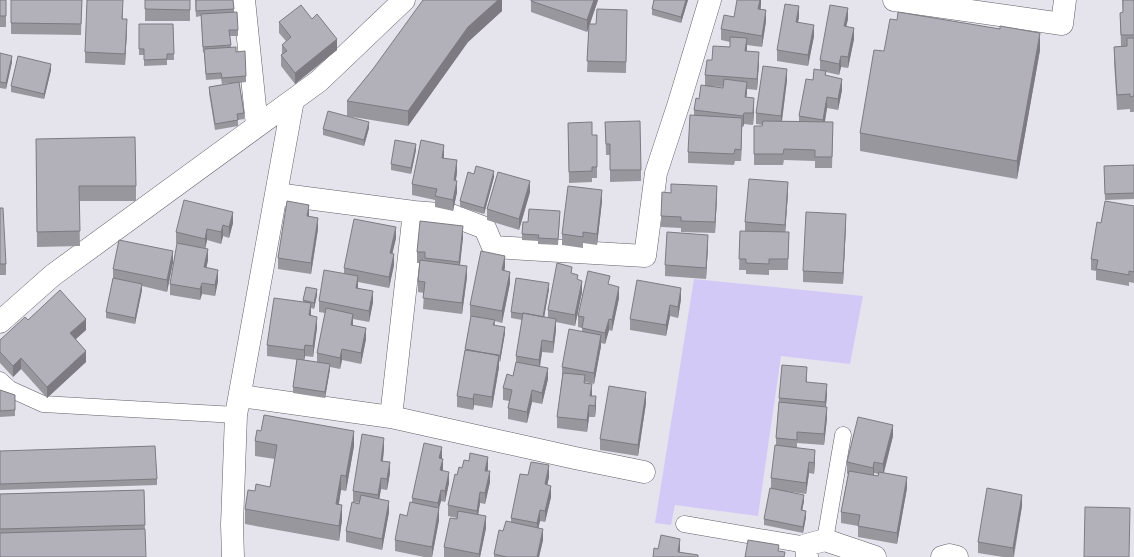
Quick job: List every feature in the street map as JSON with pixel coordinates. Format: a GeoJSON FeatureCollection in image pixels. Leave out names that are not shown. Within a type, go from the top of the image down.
{"type":"FeatureCollection","features":[{"type":"Feature","properties":{"kind":"street"},"geometry":{"type":"LineString","coordinates":[[244,0],[257,126]]}},
{"type":"Feature","properties":{"kind":"street"},"geometry":{"type":"LineString","coordinates":[[0,322],[53,275],[319,81],[404,0]]}},
{"type":"Feature","properties":{"kind":"street"},"geometry":{"type":"LineString","coordinates":[[276,194],[414,212],[451,215],[485,228],[493,247],[645,256],[656,173],[680,103],[710,0]]}},
{"type":"Feature","properties":{"kind":"street"},"geometry":{"type":"LineString","coordinates":[[894,0],[1062,24],[1065,0]]}},
{"type":"Feature","properties":{"kind":"street"},"geometry":{"type":"LineString","coordinates":[[233,557],[232,525],[238,405],[293,100]]}},
{"type":"Feature","properties":{"kind":"street"},"geometry":{"type":"LineString","coordinates":[[391,417],[414,212]]}},
{"type":"Feature","properties":{"kind":"street"},"geometry":{"type":"LineString","coordinates":[[238,405],[391,417],[644,472]]}},
{"type":"Feature","properties":{"kind":"street"},"geometry":{"type":"LineString","coordinates":[[813,548],[875,557]]}},
{"type":"Feature","properties":{"kind":"street"},"geometry":{"type":"LineString","coordinates":[[942,557],[956,557]]}},
{"type":"Feature","properties":{"kind":"lane"},"geometry":{"type":"LineString","coordinates":[[0,380],[10,389],[43,404],[238,405]]}},
{"type":"Feature","properties":{"kind":"lane"},"geometry":{"type":"LineString","coordinates":[[684,524],[813,548],[843,435]]}},
{"type":"Feature","properties":{"kind":"shaded area"},"geometry":{"type":"Polygon","coordinates":[[[694,279],[863,296],[850,364],[781,356],[758,516],[675,505],[671,525],[655,523],[694,279]]]}},
{"type":"Feature","properties":{"kind":"building"},"geometry":{"type":"Polygon","coordinates":[[[0,0],[6,0],[6,16],[0,16],[0,0]]]}},
{"type":"Feature","properties":{"kind":"building"},"geometry":{"type":"Polygon","coordinates":[[[11,0],[82,0],[81,24],[11,23],[11,0]]]}},
{"type":"Feature","properties":{"kind":"building"},"geometry":{"type":"Polygon","coordinates":[[[87,0],[123,0],[122,19],[127,19],[125,54],[85,52],[87,0]]]}},
{"type":"Feature","properties":{"kind":"building"},"geometry":{"type":"Polygon","coordinates":[[[145,0],[190,0],[190,10],[145,9],[145,0]]]}},
{"type":"Feature","properties":{"kind":"building"},"geometry":{"type":"Polygon","coordinates":[[[196,0],[233,0],[234,9],[196,11],[196,0]]]}},
{"type":"Feature","properties":{"kind":"building"},"geometry":{"type":"Polygon","coordinates":[[[423,0],[498,0],[468,27],[408,111],[347,101],[373,69],[423,0]]]}},
{"type":"Feature","properties":{"kind":"building"},"geometry":{"type":"Polygon","coordinates":[[[531,0],[594,0],[587,20],[531,0]]]}},
{"type":"Feature","properties":{"kind":"building"},"geometry":{"type":"Polygon","coordinates":[[[654,0],[686,0],[681,17],[652,9],[654,0]]]}},
{"type":"Feature","properties":{"kind":"building"},"geometry":{"type":"Polygon","coordinates":[[[737,0],[760,0],[758,9],[766,10],[762,36],[721,29],[724,15],[734,17],[737,0]]]}},
{"type":"Feature","properties":{"kind":"building"},"geometry":{"type":"Polygon","coordinates":[[[1123,0],[1134,0],[1134,35],[1121,35],[1120,13],[1123,12],[1123,0]]]}},
{"type":"Feature","properties":{"kind":"building"},"geometry":{"type":"Polygon","coordinates":[[[785,4],[799,6],[796,22],[814,25],[808,55],[777,50],[785,4]]]}},
{"type":"Feature","properties":{"kind":"building"},"geometry":{"type":"Polygon","coordinates":[[[301,5],[312,19],[317,14],[337,39],[295,73],[281,55],[287,51],[282,45],[291,37],[279,22],[301,5]]]}},
{"type":"Feature","properties":{"kind":"building"},"geometry":{"type":"Polygon","coordinates":[[[830,5],[848,8],[844,26],[854,28],[848,57],[841,56],[839,64],[820,60],[830,5]]]}},
{"type":"Feature","properties":{"kind":"building"},"geometry":{"type":"Polygon","coordinates":[[[597,9],[627,10],[626,62],[587,61],[589,24],[596,24],[597,9]]]}},
{"type":"Feature","properties":{"kind":"building"},"geometry":{"type":"Polygon","coordinates":[[[237,12],[238,30],[229,30],[231,45],[203,47],[201,14],[237,12]]]}},
{"type":"Feature","properties":{"kind":"building"},"geometry":{"type":"Polygon","coordinates":[[[898,12],[1000,29],[1000,26],[1040,33],[1017,161],[860,133],[874,50],[884,51],[890,19],[897,20],[898,12]]]}},
{"type":"Feature","properties":{"kind":"building"},"geometry":{"type":"Polygon","coordinates":[[[139,24],[173,24],[174,54],[167,54],[167,59],[144,60],[144,49],[139,49],[139,24]]]}},
{"type":"Feature","properties":{"kind":"building"},"geometry":{"type":"Polygon","coordinates":[[[730,37],[747,38],[745,51],[759,52],[757,79],[705,75],[707,60],[712,60],[713,46],[730,47],[730,37]]]}},
{"type":"Feature","properties":{"kind":"building"},"geometry":{"type":"Polygon","coordinates":[[[1127,38],[1134,38],[1134,96],[1130,97],[1130,94],[1117,95],[1114,47],[1127,46],[1127,38]]]}},
{"type":"Feature","properties":{"kind":"building"},"geometry":{"type":"Polygon","coordinates":[[[236,47],[236,52],[245,51],[246,76],[222,78],[221,73],[206,74],[204,49],[236,47]]]}},
{"type":"Feature","properties":{"kind":"building"},"geometry":{"type":"Polygon","coordinates":[[[0,53],[12,56],[6,83],[0,82],[0,53]]]}},
{"type":"Feature","properties":{"kind":"building"},"geometry":{"type":"Polygon","coordinates":[[[18,56],[51,64],[44,94],[11,86],[18,56]]]}},
{"type":"Feature","properties":{"kind":"building"},"geometry":{"type":"Polygon","coordinates":[[[763,66],[787,69],[781,116],[756,113],[763,66]]]}},
{"type":"Feature","properties":{"kind":"building"},"geometry":{"type":"Polygon","coordinates":[[[814,69],[826,71],[825,75],[842,79],[838,99],[827,97],[823,120],[799,116],[806,79],[813,80],[814,69]]]}},
{"type":"Feature","properties":{"kind":"building"},"geometry":{"type":"Polygon","coordinates":[[[724,79],[747,82],[745,97],[754,98],[753,113],[744,113],[743,116],[694,110],[696,98],[699,99],[701,85],[723,88],[724,79]]]}},
{"type":"Feature","properties":{"kind":"building"},"geometry":{"type":"Polygon","coordinates":[[[239,82],[244,113],[237,114],[238,120],[215,124],[209,87],[239,82]]]}},
{"type":"Feature","properties":{"kind":"building"},"geometry":{"type":"Polygon","coordinates":[[[328,111],[369,122],[364,140],[323,129],[328,111]]]}},
{"type":"Feature","properties":{"kind":"building"},"geometry":{"type":"Polygon","coordinates":[[[690,115],[742,118],[741,150],[735,149],[734,154],[688,152],[690,115]]]}},
{"type":"Feature","properties":{"kind":"building"},"geometry":{"type":"Polygon","coordinates":[[[640,121],[641,170],[610,170],[610,144],[606,144],[605,122],[640,121]]]}},
{"type":"Feature","properties":{"kind":"building"},"geometry":{"type":"Polygon","coordinates":[[[763,121],[833,122],[832,157],[815,157],[815,150],[784,149],[783,154],[754,154],[754,126],[762,126],[763,121]]]}},
{"type":"Feature","properties":{"kind":"building"},"geometry":{"type":"Polygon","coordinates":[[[592,122],[592,135],[597,135],[597,167],[592,167],[592,171],[569,172],[568,123],[592,122]]]}},
{"type":"Feature","properties":{"kind":"building"},"geometry":{"type":"Polygon","coordinates":[[[135,137],[136,186],[79,186],[80,231],[37,232],[36,139],[135,137]]]}},
{"type":"Feature","properties":{"kind":"building"},"geometry":{"type":"Polygon","coordinates":[[[395,140],[416,144],[411,168],[391,164],[395,140]]]}},
{"type":"Feature","properties":{"kind":"building"},"geometry":{"type":"Polygon","coordinates":[[[421,140],[444,145],[442,158],[457,160],[454,180],[457,181],[453,200],[435,196],[437,189],[412,184],[421,140]]]}},
{"type":"Feature","properties":{"kind":"building"},"geometry":{"type":"Polygon","coordinates":[[[1134,165],[1134,193],[1105,194],[1104,166],[1134,165]]]}},
{"type":"Feature","properties":{"kind":"building"},"geometry":{"type":"Polygon","coordinates":[[[476,166],[494,171],[484,208],[460,201],[468,172],[474,174],[476,166]]]}},
{"type":"Feature","properties":{"kind":"building"},"geometry":{"type":"Polygon","coordinates":[[[498,172],[530,181],[519,219],[487,209],[498,172]]]}},
{"type":"Feature","properties":{"kind":"building"},"geometry":{"type":"Polygon","coordinates":[[[749,179],[788,182],[785,225],[745,222],[749,179]]]}},
{"type":"Feature","properties":{"kind":"building"},"geometry":{"type":"Polygon","coordinates":[[[671,184],[717,186],[715,222],[681,221],[681,217],[661,216],[662,192],[671,193],[671,184]]]}},
{"type":"Feature","properties":{"kind":"building"},"geometry":{"type":"Polygon","coordinates":[[[568,186],[602,190],[597,234],[583,232],[583,237],[562,234],[568,186]]]}},
{"type":"Feature","properties":{"kind":"building"},"geometry":{"type":"Polygon","coordinates":[[[184,200],[233,212],[229,227],[223,225],[221,232],[207,229],[205,239],[176,232],[184,200]]]}},
{"type":"Feature","properties":{"kind":"building"},"geometry":{"type":"Polygon","coordinates":[[[287,201],[309,205],[307,216],[318,218],[311,263],[278,258],[287,201]]]}},
{"type":"Feature","properties":{"kind":"building"},"geometry":{"type":"Polygon","coordinates":[[[1105,201],[1134,206],[1134,272],[1129,271],[1129,275],[1096,269],[1098,260],[1091,259],[1097,222],[1101,223],[1105,201]]]}},
{"type":"Feature","properties":{"kind":"building"},"geometry":{"type":"Polygon","coordinates":[[[0,208],[3,208],[6,264],[0,264],[0,208]]]}},
{"type":"Feature","properties":{"kind":"building"},"geometry":{"type":"Polygon","coordinates":[[[529,209],[560,211],[558,239],[538,238],[539,235],[522,234],[523,222],[528,222],[529,209]]]}},
{"type":"Feature","properties":{"kind":"building"},"geometry":{"type":"Polygon","coordinates":[[[806,212],[846,214],[843,273],[803,271],[806,212]]]}},
{"type":"Feature","properties":{"kind":"building"},"geometry":{"type":"Polygon","coordinates":[[[354,219],[396,227],[390,253],[394,254],[389,277],[344,268],[354,219]]]}},
{"type":"Feature","properties":{"kind":"building"},"geometry":{"type":"Polygon","coordinates":[[[420,221],[463,226],[459,262],[425,258],[425,252],[417,252],[420,221]]]}},
{"type":"Feature","properties":{"kind":"building"},"geometry":{"type":"Polygon","coordinates":[[[740,231],[789,232],[788,259],[769,259],[769,264],[746,263],[746,259],[739,259],[740,231]]]}},
{"type":"Feature","properties":{"kind":"building"},"geometry":{"type":"Polygon","coordinates":[[[667,232],[708,235],[706,268],[665,265],[667,232]]]}},
{"type":"Feature","properties":{"kind":"building"},"geometry":{"type":"Polygon","coordinates":[[[119,240],[173,251],[167,280],[113,269],[119,240]]]}},
{"type":"Feature","properties":{"kind":"building"},"geometry":{"type":"Polygon","coordinates":[[[177,243],[208,249],[204,267],[218,270],[215,285],[202,283],[200,289],[170,284],[177,243]]]}},
{"type":"Feature","properties":{"kind":"building"},"geometry":{"type":"Polygon","coordinates":[[[481,251],[505,256],[502,270],[510,272],[502,311],[470,305],[481,251]]]}},
{"type":"Feature","properties":{"kind":"building"},"geometry":{"type":"Polygon","coordinates":[[[420,260],[467,266],[462,303],[423,298],[425,282],[418,281],[420,260]]]}},
{"type":"Feature","properties":{"kind":"building"},"geometry":{"type":"Polygon","coordinates":[[[557,263],[572,267],[571,273],[578,275],[577,279],[582,281],[575,315],[548,310],[557,263]]]}},
{"type":"Feature","properties":{"kind":"building"},"geometry":{"type":"Polygon","coordinates":[[[324,270],[358,276],[356,288],[373,291],[369,311],[319,301],[324,270]]]}},
{"type":"Feature","properties":{"kind":"building"},"geometry":{"type":"Polygon","coordinates":[[[588,271],[610,276],[608,284],[619,287],[612,320],[609,319],[605,333],[582,328],[584,317],[578,316],[588,271]]]}},
{"type":"Feature","properties":{"kind":"building"},"geometry":{"type":"Polygon","coordinates":[[[113,278],[142,284],[135,318],[106,312],[113,278]]]}},
{"type":"Feature","properties":{"kind":"building"},"geometry":{"type":"Polygon","coordinates":[[[516,278],[549,283],[543,317],[511,312],[516,278]]]}},
{"type":"Feature","properties":{"kind":"building"},"geometry":{"type":"Polygon","coordinates":[[[637,280],[681,288],[678,307],[670,305],[666,325],[630,319],[637,280]]]}},
{"type":"Feature","properties":{"kind":"building"},"geometry":{"type":"Polygon","coordinates":[[[306,287],[317,289],[314,303],[303,300],[306,287]]]}},
{"type":"Feature","properties":{"kind":"building"},"geometry":{"type":"Polygon","coordinates":[[[60,290],[86,319],[70,333],[86,351],[47,387],[21,358],[13,366],[0,352],[0,340],[25,317],[28,320],[60,290]]]}},
{"type":"Feature","properties":{"kind":"building"},"geometry":{"type":"Polygon","coordinates":[[[274,298],[311,303],[309,315],[317,317],[313,346],[305,345],[304,350],[267,345],[274,298]]]}},
{"type":"Feature","properties":{"kind":"building"},"geometry":{"type":"Polygon","coordinates":[[[326,308],[353,314],[351,325],[366,328],[361,353],[342,349],[340,358],[317,353],[326,308]]]}},
{"type":"Feature","properties":{"kind":"building"},"geometry":{"type":"Polygon","coordinates":[[[523,313],[556,319],[553,342],[542,340],[539,360],[516,356],[523,313]]]}},
{"type":"Feature","properties":{"kind":"building"},"geometry":{"type":"Polygon","coordinates":[[[471,316],[495,320],[493,325],[505,327],[500,356],[465,349],[471,316]]]}},
{"type":"Feature","properties":{"kind":"building"},"geometry":{"type":"Polygon","coordinates":[[[569,329],[601,335],[594,373],[562,367],[569,329]]]}},
{"type":"Feature","properties":{"kind":"building"},"geometry":{"type":"Polygon","coordinates":[[[465,350],[499,355],[492,397],[474,394],[473,399],[457,396],[465,350]]]}},
{"type":"Feature","properties":{"kind":"building"},"geometry":{"type":"Polygon","coordinates":[[[297,359],[330,364],[325,392],[293,387],[297,359]]]}},
{"type":"Feature","properties":{"kind":"building"},"geometry":{"type":"Polygon","coordinates":[[[516,362],[548,368],[542,393],[532,390],[527,412],[508,408],[512,390],[503,388],[507,374],[513,376],[516,362]]]}},
{"type":"Feature","properties":{"kind":"building"},"geometry":{"type":"Polygon","coordinates":[[[782,365],[807,367],[806,382],[827,384],[825,402],[779,398],[782,365]]]}},
{"type":"Feature","properties":{"kind":"building"},"geometry":{"type":"Polygon","coordinates":[[[563,373],[585,375],[584,383],[592,384],[590,396],[596,396],[595,406],[589,405],[587,420],[557,417],[563,373]]]}},
{"type":"Feature","properties":{"kind":"building"},"geometry":{"type":"Polygon","coordinates":[[[609,386],[646,392],[638,445],[600,439],[609,386]]]}},
{"type":"Feature","properties":{"kind":"building"},"geometry":{"type":"Polygon","coordinates":[[[0,390],[15,395],[15,410],[0,411],[0,390]]]}},
{"type":"Feature","properties":{"kind":"building"},"geometry":{"type":"Polygon","coordinates":[[[779,402],[827,407],[824,434],[797,432],[797,440],[776,438],[779,402]]]}},
{"type":"Feature","properties":{"kind":"building"},"geometry":{"type":"Polygon","coordinates":[[[264,415],[354,431],[346,476],[341,475],[336,504],[342,505],[339,526],[245,509],[248,490],[255,491],[256,484],[270,487],[277,445],[255,441],[257,430],[261,431],[264,415]]]}},
{"type":"Feature","properties":{"kind":"building"},"geometry":{"type":"Polygon","coordinates":[[[858,417],[893,425],[883,464],[874,462],[873,468],[847,462],[858,417]]]}},
{"type":"Feature","properties":{"kind":"building"},"geometry":{"type":"Polygon","coordinates":[[[362,434],[384,438],[381,461],[390,462],[387,479],[381,478],[378,495],[353,491],[362,434]]]}},
{"type":"Feature","properties":{"kind":"building"},"geometry":{"type":"Polygon","coordinates":[[[424,443],[442,447],[439,458],[443,459],[440,470],[449,472],[445,491],[441,490],[438,503],[412,498],[424,443]]]}},
{"type":"Feature","properties":{"kind":"building"},"geometry":{"type":"Polygon","coordinates":[[[775,445],[815,450],[814,463],[809,462],[806,483],[771,478],[775,445]]]}},
{"type":"Feature","properties":{"kind":"building"},"geometry":{"type":"Polygon","coordinates":[[[155,446],[157,479],[0,484],[0,451],[155,446]]]}},
{"type":"Feature","properties":{"kind":"building"},"geometry":{"type":"Polygon","coordinates":[[[470,453],[488,457],[485,471],[490,471],[485,493],[480,492],[477,511],[448,505],[455,474],[457,475],[459,467],[462,468],[464,460],[469,461],[470,453]]]}},
{"type":"Feature","properties":{"kind":"building"},"geometry":{"type":"Polygon","coordinates":[[[531,462],[549,465],[545,484],[551,486],[545,511],[540,510],[537,523],[511,518],[520,474],[528,475],[531,462]]]}},
{"type":"Feature","properties":{"kind":"building"},"geometry":{"type":"Polygon","coordinates":[[[849,471],[878,476],[879,472],[907,477],[897,533],[858,526],[860,515],[841,512],[849,471]]]}},
{"type":"Feature","properties":{"kind":"building"},"geometry":{"type":"Polygon","coordinates":[[[770,488],[804,495],[801,510],[806,511],[803,527],[764,519],[770,488]]]}},
{"type":"Feature","properties":{"kind":"building"},"geometry":{"type":"Polygon","coordinates":[[[987,488],[1022,495],[1013,548],[978,542],[987,488]]]}},
{"type":"Feature","properties":{"kind":"building"},"geometry":{"type":"Polygon","coordinates":[[[144,490],[145,525],[0,529],[0,494],[144,490]]]}},
{"type":"Feature","properties":{"kind":"building"},"geometry":{"type":"Polygon","coordinates":[[[361,495],[389,501],[382,539],[346,531],[352,502],[359,504],[361,495]]]}},
{"type":"Feature","properties":{"kind":"building"},"geometry":{"type":"Polygon","coordinates":[[[410,502],[439,508],[432,547],[395,540],[400,514],[407,516],[410,502]]]}},
{"type":"Feature","properties":{"kind":"building"},"geometry":{"type":"Polygon","coordinates":[[[1085,507],[1130,508],[1129,557],[1084,557],[1085,507]]]}},
{"type":"Feature","properties":{"kind":"building"},"geometry":{"type":"Polygon","coordinates":[[[458,511],[486,516],[479,554],[444,547],[450,518],[457,519],[458,511]]]}},
{"type":"Feature","properties":{"kind":"building"},"geometry":{"type":"Polygon","coordinates":[[[506,521],[543,529],[537,557],[507,557],[494,554],[499,530],[503,531],[506,521]]]}},
{"type":"Feature","properties":{"kind":"building"},"geometry":{"type":"Polygon","coordinates":[[[145,529],[146,557],[0,557],[0,533],[145,529]]]}},
{"type":"Feature","properties":{"kind":"building"},"geometry":{"type":"Polygon","coordinates":[[[661,535],[680,539],[678,552],[698,555],[698,557],[653,557],[654,548],[658,549],[661,535]]]}},
{"type":"Feature","properties":{"kind":"building"},"geometry":{"type":"Polygon","coordinates":[[[748,540],[779,545],[778,551],[785,552],[784,557],[745,557],[748,540]]]}}]}
